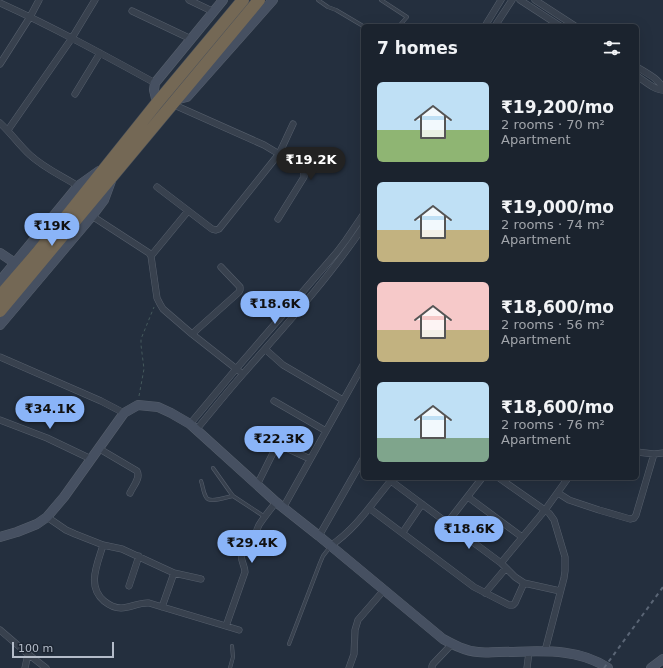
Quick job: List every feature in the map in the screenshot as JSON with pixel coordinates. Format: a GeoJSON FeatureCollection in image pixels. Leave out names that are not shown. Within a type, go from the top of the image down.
{"type":"FeatureCollection","features":[{"type":"Feature","properties":{"kind":"highway"},"geometry":{"type":"LineString","coordinates":[[0,311],[40,256],[110,170],[157,103],[243,0]]}},
{"type":"Feature","properties":{"kind":"highway"},"geometry":{"type":"LineString","coordinates":[[110,170],[174,102],[259,0]]}},
{"type":"Feature","properties":{"kind":"highway"},"geometry":{"type":"LineString","coordinates":[[0,296],[40,256]]}},
{"type":"Feature","properties":{"kind":"street"},"geometry":{"type":"LineString","coordinates":[[1,61],[30,17],[39,0]]}},
{"type":"Feature","properties":{"kind":"street"},"geometry":{"type":"LineString","coordinates":[[8,130],[72,38],[95,0]]}},
{"type":"Feature","properties":{"kind":"street"},"geometry":{"type":"LineString","coordinates":[[189,0],[214,12]]}},
{"type":"Feature","properties":{"kind":"street"},"geometry":{"type":"LineString","coordinates":[[157,103],[154,90],[155,83],[223,0]]}},
{"type":"Feature","properties":{"kind":"street"},"geometry":{"type":"LineString","coordinates":[[174,102],[187,97],[273,0]]}},
{"type":"Feature","properties":{"kind":"street"},"geometry":{"type":"LineString","coordinates":[[486,24],[501,0]]}},
{"type":"Feature","properties":{"kind":"street"},"geometry":{"type":"LineString","coordinates":[[496,24],[512,0]]}},
{"type":"Feature","properties":{"kind":"street"},"geometry":{"type":"LineString","coordinates":[[520,0],[557,24]]}},
{"type":"Feature","properties":{"kind":"street"},"geometry":{"type":"LineString","coordinates":[[535,0],[572,24]]}},
{"type":"Feature","properties":{"kind":"street"},"geometry":{"type":"LineString","coordinates":[[0,3],[72,38],[155,83]]}},
{"type":"Feature","properties":{"kind":"street"},"geometry":{"type":"LineString","coordinates":[[132,11],[191,40]]}},
{"type":"Feature","properties":{"kind":"street"},"geometry":{"type":"LineString","coordinates":[[75,94],[100,53]]}},
{"type":"Feature","properties":{"kind":"street"},"geometry":{"type":"LineString","coordinates":[[639,68],[661,84],[663,89],[659,90],[639,77]]}},
{"type":"Feature","properties":{"kind":"street"},"geometry":{"type":"LineString","coordinates":[[174,102],[264,145],[303,171],[304,177],[278,220]]}},
{"type":"Feature","properties":{"kind":"street"},"geometry":{"type":"LineString","coordinates":[[0,123],[32,157],[78,186]]}},
{"type":"Feature","properties":{"kind":"street"},"geometry":{"type":"LineString","coordinates":[[157,187],[212,229],[219,229],[279,154],[293,124]]}},
{"type":"Feature","properties":{"kind":"street"},"geometry":{"type":"LineString","coordinates":[[0,280],[15,264],[78,186],[110,170]]}},
{"type":"Feature","properties":{"kind":"street"},"geometry":{"type":"LineString","coordinates":[[0,325],[104,200],[110,170]]}},
{"type":"Feature","properties":{"kind":"street"},"geometry":{"type":"LineString","coordinates":[[151,256],[188,211]]}},
{"type":"Feature","properties":{"kind":"street"},"geometry":{"type":"LineString","coordinates":[[92,216],[146,250],[151,256],[160,304],[192,334],[243,374]]}},
{"type":"Feature","properties":{"kind":"street"},"geometry":{"type":"LineString","coordinates":[[193,427],[236,369],[337,252],[361,218]]}},
{"type":"Feature","properties":{"kind":"street"},"geometry":{"type":"LineString","coordinates":[[193,427],[243,374],[305,303],[351,245],[361,229]]}},
{"type":"Feature","properties":{"kind":"street"},"geometry":{"type":"LineString","coordinates":[[0,253],[15,264]]}},
{"type":"Feature","properties":{"kind":"street"},"geometry":{"type":"LineString","coordinates":[[192,334],[240,290],[240,286],[221,267]]}},
{"type":"Feature","properties":{"kind":"street"},"geometry":{"type":"LineString","coordinates":[[265,349],[283,365],[343,400]]}},
{"type":"Feature","properties":{"kind":"street"},"geometry":{"type":"LineString","coordinates":[[0,357],[101,401],[124,413]]}},
{"type":"Feature","properties":{"kind":"street"},"geometry":{"type":"LineString","coordinates":[[226,626],[245,572],[241,559],[243,548],[251,542],[265,516],[279,505],[310,459],[361,368]]}},
{"type":"Feature","properties":{"kind":"street"},"geometry":{"type":"LineString","coordinates":[[274,401],[326,431]]}},
{"type":"Feature","properties":{"kind":"street"},"geometry":{"type":"LineString","coordinates":[[0,537],[37,524],[47,517],[64,497],[124,413],[138,405],[158,407],[171,413],[193,427],[279,505],[319,536],[443,639],[467,650],[478,652],[566,652],[580,655],[608,668]]}},
{"type":"Feature","properties":{"kind":"street"},"geometry":{"type":"LineString","coordinates":[[0,420],[47,438],[91,459]]}},
{"type":"Feature","properties":{"kind":"street"},"geometry":{"type":"LineString","coordinates":[[257,485],[276,447],[282,446],[310,459]]}},
{"type":"Feature","properties":{"kind":"street"},"geometry":{"type":"LineString","coordinates":[[98,448],[137,471],[138,477],[130,493]]}},
{"type":"Feature","properties":{"kind":"street"},"geometry":{"type":"LineString","coordinates":[[639,452],[654,454],[663,453]]}},
{"type":"Feature","properties":{"kind":"street"},"geometry":{"type":"LineString","coordinates":[[558,493],[569,500],[630,519],[634,518],[654,454]]}},
{"type":"Feature","properties":{"kind":"street"},"geometry":{"type":"LineString","coordinates":[[319,536],[361,462]]}},
{"type":"Feature","properties":{"kind":"street"},"geometry":{"type":"LineString","coordinates":[[330,546],[343,537],[370,508],[392,480],[504,565],[519,580],[524,583],[560,591]]}},
{"type":"Feature","properties":{"kind":"street"},"geometry":{"type":"LineString","coordinates":[[447,523],[481,480]]}},
{"type":"Feature","properties":{"kind":"street"},"geometry":{"type":"LineString","coordinates":[[502,480],[549,513],[554,520],[565,557],[564,578],[545,651]]}},
{"type":"Feature","properties":{"kind":"street"},"geometry":{"type":"LineString","coordinates":[[485,593],[522,537],[545,510],[567,480]]}},
{"type":"Feature","properties":{"kind":"street"},"geometry":{"type":"LineString","coordinates":[[468,497],[522,537]]}},
{"type":"Feature","properties":{"kind":"street"},"geometry":{"type":"LineString","coordinates":[[402,532],[422,504]]}},
{"type":"Feature","properties":{"kind":"street"},"geometry":{"type":"LineString","coordinates":[[370,508],[474,587],[509,605],[513,605],[515,603],[524,583]]}},
{"type":"Feature","properties":{"kind":"street"},"geometry":{"type":"LineString","coordinates":[[47,517],[66,530],[103,545],[117,547],[174,573],[202,579]]}},
{"type":"Feature","properties":{"kind":"street"},"geometry":{"type":"LineString","coordinates":[[103,545],[94,573],[94,579],[96,591],[102,599],[110,605],[127,608],[145,603],[239,630]]}},
{"type":"Feature","properties":{"kind":"street"},"geometry":{"type":"LineString","coordinates":[[129,586],[139,556]]}},
{"type":"Feature","properties":{"kind":"street"},"geometry":{"type":"LineString","coordinates":[[162,607],[174,573]]}},
{"type":"Feature","properties":{"kind":"street"},"geometry":{"type":"LineString","coordinates":[[349,668],[354,654],[358,620],[384,590]]}},
{"type":"Feature","properties":{"kind":"street"},"geometry":{"type":"LineString","coordinates":[[0,630],[46,668]]}},
{"type":"Feature","properties":{"kind":"street"},"geometry":{"type":"LineString","coordinates":[[432,668],[433,664],[452,644]]}},
{"type":"Feature","properties":{"kind":"street"},"geometry":{"type":"LineString","coordinates":[[527,668],[529,652]]}},
{"type":"Feature","properties":{"kind":"street"},"geometry":{"type":"LineString","coordinates":[[25,668],[28,654]]}},
{"type":"Feature","properties":{"kind":"street"},"geometry":{"type":"LineString","coordinates":[[651,668],[663,659]]}},
{"type":"Feature","properties":{"kind":"lane"},"geometry":{"type":"LineString","coordinates":[[318,0],[361,25]]}},
{"type":"Feature","properties":{"kind":"lane"},"geometry":{"type":"LineString","coordinates":[[381,0],[407,17],[402,24]]}},
{"type":"Feature","properties":{"kind":"lane"},"geometry":{"type":"LineString","coordinates":[[213,468],[233,496],[265,516]]}},
{"type":"Feature","properties":{"kind":"lane"},"geometry":{"type":"LineString","coordinates":[[201,481],[208,500],[212,501],[233,496]]}},
{"type":"Feature","properties":{"kind":"lane"},"geometry":{"type":"LineString","coordinates":[[289,644],[320,563],[330,546]]}},
{"type":"Feature","properties":{"kind":"lane"},"geometry":{"type":"LineString","coordinates":[[230,668],[233,657],[232,646]]}},
{"type":"Feature","properties":{"kind":"path"},"geometry":{"type":"LineString","coordinates":[[138,405],[144,369],[141,339],[158,298]]}},
{"type":"Feature","properties":{"kind":"railway"},"geometry":{"type":"LineString","coordinates":[[604,668],[663,587]]}}]}
